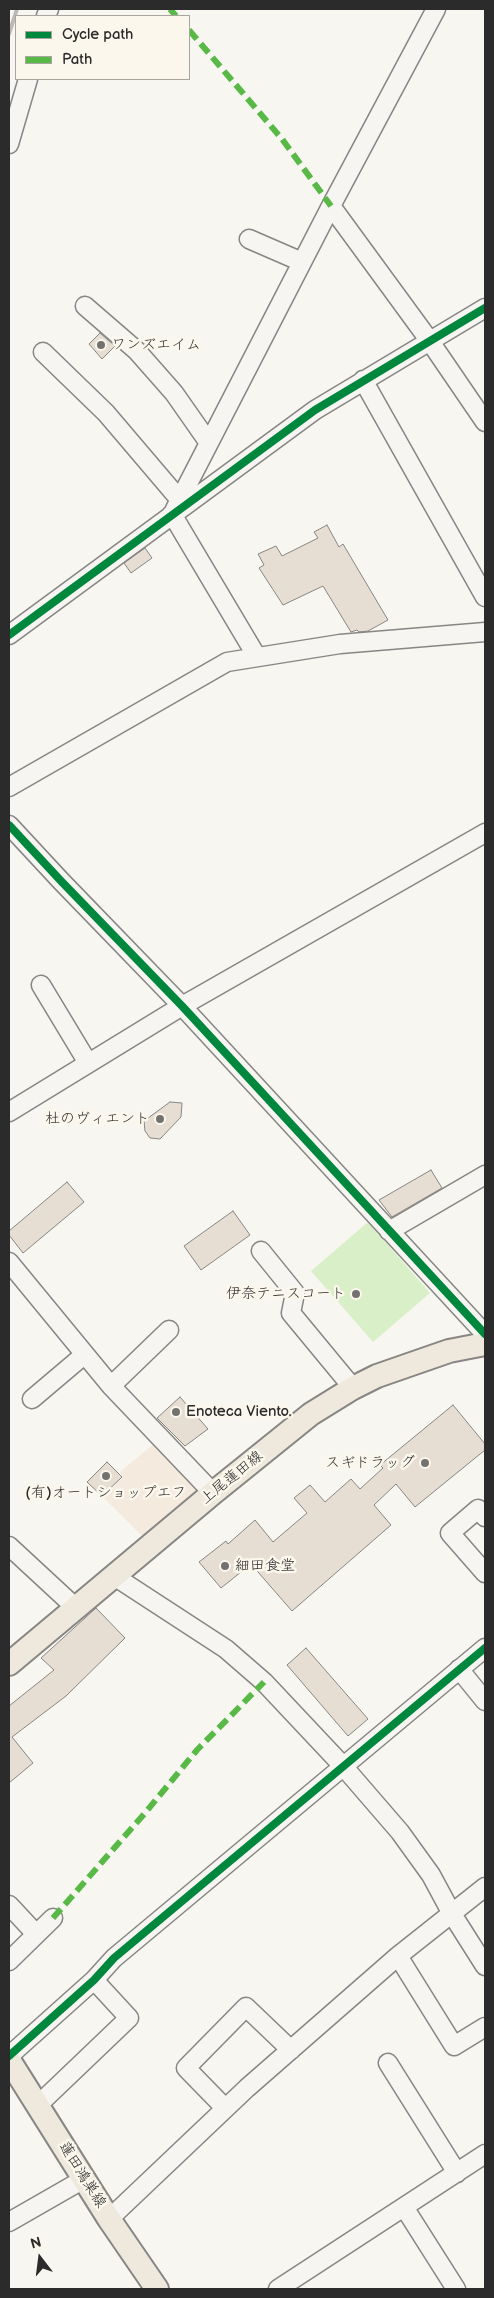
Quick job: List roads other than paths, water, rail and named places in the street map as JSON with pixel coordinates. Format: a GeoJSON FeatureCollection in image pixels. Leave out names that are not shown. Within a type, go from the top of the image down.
{"type":"FeatureCollection","features":[{"type":"Feature","properties":{"kind":"main road","name":"上尾蓮田線"},"geometry":{"type":"LineString","coordinates":[[9,1664],[213,1493],[311,1414],[353,1388],[411,1362],[449,1351],[485,1344]]}},
{"type":"Feature","properties":{"kind":"main road","name":"蓮田鴻巣線"},"geometry":{"type":"LineString","coordinates":[[9,2060],[109,2219],[157,2289]]}},
{"type":"Feature","properties":{"kind":"street"},"geometry":{"type":"LineString","coordinates":[[176,507],[331,206],[436,9]]}},
{"type":"Feature","properties":{"kind":"street"},"geometry":{"type":"LineString","coordinates":[[9,144],[28,80]]}},
{"type":"Feature","properties":{"kind":"street"},"geometry":{"type":"LineString","coordinates":[[331,206],[429,340],[485,422]]}},
{"type":"Feature","properties":{"kind":"street"},"geometry":{"type":"LineString","coordinates":[[249,239],[302,262]]}},
{"type":"Feature","properties":{"kind":"street"},"geometry":{"type":"LineString","coordinates":[[85,306],[137,351],[174,393],[209,443]]}},
{"type":"Feature","properties":{"kind":"street"},"geometry":{"type":"LineString","coordinates":[[9,635],[176,507],[315,410],[485,308]]}},
{"type":"Feature","properties":{"kind":"street"},"geometry":{"type":"LineString","coordinates":[[43,352],[106,413],[176,507],[257,657]]}},
{"type":"Feature","properties":{"kind":"street"},"geometry":{"type":"LineString","coordinates":[[363,380],[485,597]]}},
{"type":"Feature","properties":{"kind":"street"},"geometry":{"type":"LineString","coordinates":[[9,787],[227,662],[340,644],[485,632]]}},
{"type":"Feature","properties":{"kind":"street"},"geometry":{"type":"LineString","coordinates":[[9,825],[60,881],[182,1006],[485,1334]]}},
{"type":"Feature","properties":{"kind":"street"},"geometry":{"type":"LineString","coordinates":[[9,1112],[182,1006],[485,833]]}},
{"type":"Feature","properties":{"kind":"street"},"geometry":{"type":"LineString","coordinates":[[41,984],[88,1063]]}},
{"type":"Feature","properties":{"kind":"street"},"geometry":{"type":"LineString","coordinates":[[389,1231],[485,1175]]}},
{"type":"Feature","properties":{"kind":"street"},"geometry":{"type":"LineString","coordinates":[[261,1250],[295,1293],[291,1313],[353,1388]]}},
{"type":"Feature","properties":{"kind":"street"},"geometry":{"type":"LineString","coordinates":[[9,1262],[111,1386],[213,1493]]}},
{"type":"Feature","properties":{"kind":"street"},"geometry":{"type":"LineString","coordinates":[[111,1386],[169,1330]]}},
{"type":"Feature","properties":{"kind":"street"},"geometry":{"type":"LineString","coordinates":[[32,1399],[84,1355]]}},
{"type":"Feature","properties":{"kind":"street"},"geometry":{"type":"LineString","coordinates":[[485,1517],[478,1509],[450,1533],[485,1573]]}},
{"type":"Feature","properties":{"kind":"street"},"geometry":{"type":"LineString","coordinates":[[9,1546],[76,1608]]}},
{"type":"Feature","properties":{"kind":"street"},"geometry":{"type":"LineString","coordinates":[[114,1576],[226,1649],[264,1682],[343,1766],[400,1832],[431,1875],[452,1914],[485,1966]]}},
{"type":"Feature","properties":{"kind":"street"},"geometry":{"type":"LineString","coordinates":[[9,2056],[94,1980],[114,1958],[485,1648]]}},
{"type":"Feature","properties":{"kind":"street"},"geometry":{"type":"LineString","coordinates":[[459,1669],[485,1701]]}},
{"type":"Feature","properties":{"kind":"street"},"geometry":{"type":"LineString","coordinates":[[109,2219],[225,2108],[290,2050],[398,1956],[485,1887]]}},
{"type":"Feature","properties":{"kind":"street"},"geometry":{"type":"LineString","coordinates":[[9,1905],[36,1934]]}},
{"type":"Feature","properties":{"kind":"street"},"geometry":{"type":"LineString","coordinates":[[9,1961],[53,1918]]}},
{"type":"Feature","properties":{"kind":"street"},"geometry":{"type":"LineString","coordinates":[[398,1956],[454,2046],[485,2026]]}},
{"type":"Feature","properties":{"kind":"street"},"geometry":{"type":"LineString","coordinates":[[38,2105],[129,2018],[94,1980]]}},
{"type":"Feature","properties":{"kind":"street"},"geometry":{"type":"LineString","coordinates":[[225,2108],[186,2068],[246,2007],[290,2050]]}},
{"type":"Feature","properties":{"kind":"street"},"geometry":{"type":"LineString","coordinates":[[388,2063],[457,2172]]}},
{"type":"Feature","properties":{"kind":"street"},"geometry":{"type":"LineString","coordinates":[[278,2289],[485,2154]]}},
{"type":"Feature","properties":{"kind":"street"},"geometry":{"type":"LineString","coordinates":[[9,2222],[84,2179]]}},
{"type":"Feature","properties":{"kind":"street"},"geometry":{"type":"LineString","coordinates":[[404,2207],[456,2289]]}},
{"type":"Feature","properties":{"kind":"railway"},"geometry":{"type":"LineString","coordinates":[[15,15],[17,9]]}},
{"type":"Feature","properties":{"kind":"railway"},"geometry":{"type":"LineString","coordinates":[[9,34],[15,15]]}},
{"type":"Feature","properties":{"kind":"place","name":"ワンズエイム"},"geometry":{"type":"Point","coordinates":[101,345]}},
{"type":"Feature","properties":{"kind":"place","name":"杜のヴィエント"},"geometry":{"type":"Point","coordinates":[160,1119]}},
{"type":"Feature","properties":{"kind":"place","name":"伊奈テニスコート"},"geometry":{"type":"Point","coordinates":[356,1294]}},
{"type":"Feature","properties":{"kind":"place","name":"Enoteca Viento."},"geometry":{"type":"Point","coordinates":[176,1412]}},
{"type":"Feature","properties":{"kind":"place","name":"スギドラッグ"},"geometry":{"type":"Point","coordinates":[425,1463]}},
{"type":"Feature","properties":{"kind":"place","name":"(有)オートショップエフ"},"geometry":{"type":"Point","coordinates":[106,1476]}},
{"type":"Feature","properties":{"kind":"place","name":"細田食堂"},"geometry":{"type":"Point","coordinates":[225,1566]}}]}
